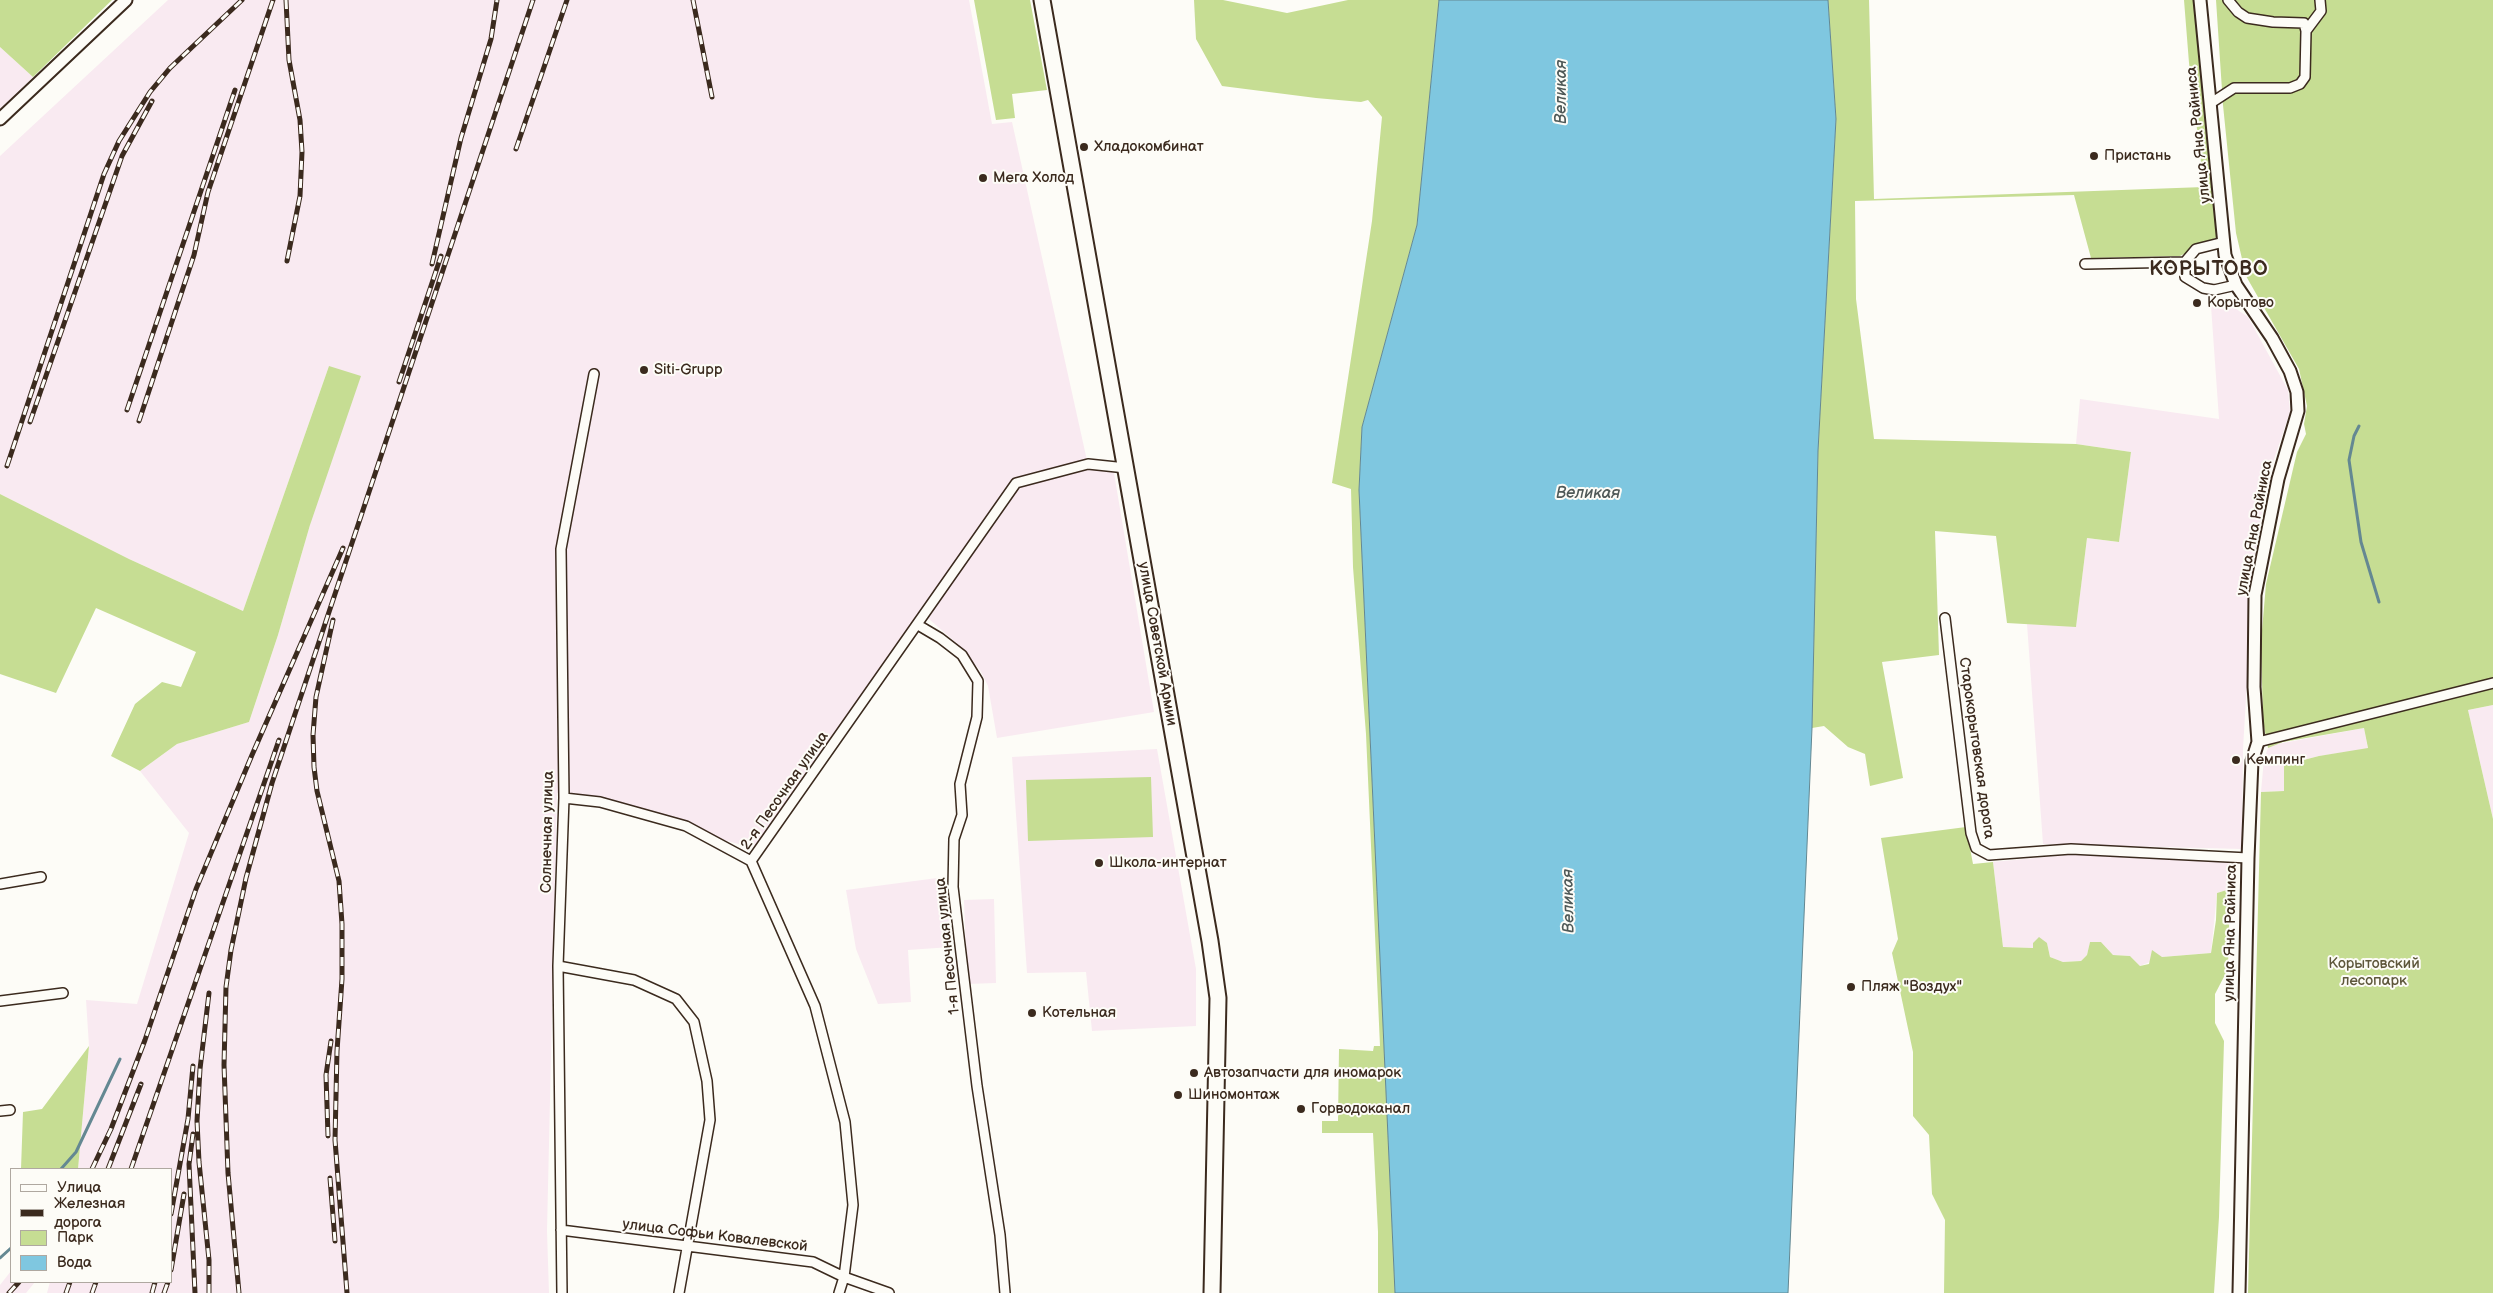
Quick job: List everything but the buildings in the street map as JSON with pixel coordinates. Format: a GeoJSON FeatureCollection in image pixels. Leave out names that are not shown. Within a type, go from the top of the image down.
{"type":"FeatureCollection","features":[{"type":"Feature","properties":{"kind":"main road","name":"улица Советской Армии"},"geometry":{"type":"LineString","coordinates":[[1042,0],[1210,941],[1218,998],[1212,1293]]}},
{"type":"Feature","properties":{"kind":"street"},"geometry":{"type":"LineString","coordinates":[[0,119],[126,0]]}},
{"type":"Feature","properties":{"kind":"street","name":"улица Яна Райниса"},"geometry":{"type":"LineString","coordinates":[[2200,0],[2225,255],[2236,285],[2272,338],[2290,371],[2297,392],[2298,411],[2278,479],[2255,595],[2254,687],[2258,742],[2252,760],[2248,858],[2239,1293]]}},
{"type":"Feature","properties":{"kind":"street"},"geometry":{"type":"LineString","coordinates":[[2211,104],[2234,88],[2290,88],[2300,84],[2305,77],[2306,31],[2304,23],[2272,22],[2248,18],[2238,12],[2228,0]]}},
{"type":"Feature","properties":{"kind":"street"},"geometry":{"type":"LineString","coordinates":[[2306,31],[2321,11],[2320,0]]}},
{"type":"Feature","properties":{"kind":"street"},"geometry":{"type":"LineString","coordinates":[[2224,242],[2196,249],[2185,262],[2185,278],[2203,288],[2214,290],[2236,285]]}},
{"type":"Feature","properties":{"kind":"street"},"geometry":{"type":"LineString","coordinates":[[2085,264],[2185,262]]}},
{"type":"Feature","properties":{"kind":"street","name":"Солнечная улица"},"geometry":{"type":"LineString","coordinates":[[562,1293],[558,966],[564,798],[561,549],[594,374]]}},
{"type":"Feature","properties":{"kind":"street","name":"2-я Песочная улица"},"geometry":{"type":"LineString","coordinates":[[839,1293],[844,1277],[854,1205],[845,1122],[815,1006],[751,861],[1016,483],[1088,464],[1126,468]]}},
{"type":"Feature","properties":{"kind":"street","name":"Старокорытовская дорога"},"geometry":{"type":"LineString","coordinates":[[1945,618],[1971,833],[1976,848],[1989,855],[2071,849],[2248,858]]}},
{"type":"Feature","properties":{"kind":"street","name":"1-я Песочная улица"},"geometry":{"type":"LineString","coordinates":[[918,625],[940,638],[962,655],[978,681],[977,717],[960,784],[962,814],[954,839],[953,887],[978,1092],[1000,1235],[1005,1293]]}},
{"type":"Feature","properties":{"kind":"street"},"geometry":{"type":"LineString","coordinates":[[2258,742],[2493,683]]}},
{"type":"Feature","properties":{"kind":"street"},"geometry":{"type":"LineString","coordinates":[[564,798],[600,802],[686,826],[751,861]]}},
{"type":"Feature","properties":{"kind":"street"},"geometry":{"type":"LineString","coordinates":[[0,884],[41,877]]}},
{"type":"Feature","properties":{"kind":"street"},"geometry":{"type":"LineString","coordinates":[[558,966],[634,980],[676,999],[694,1022],[707,1081],[710,1120],[680,1293]]}},
{"type":"Feature","properties":{"kind":"street"},"geometry":{"type":"LineString","coordinates":[[0,1001],[62,993]]}},
{"type":"Feature","properties":{"kind":"street"},"geometry":{"type":"LineString","coordinates":[[0,1111],[10,1110]]}},
{"type":"Feature","properties":{"kind":"street","name":"улица Софьи Ковалевской"},"geometry":{"type":"LineString","coordinates":[[561,1230],[813,1262],[844,1277],[889,1293]]}},
{"type":"Feature","properties":{"kind":"shaded area"},"geometry":{"type":"Polygon","coordinates":[[[168,0],[969,0],[992,124],[1012,122],[1088,465],[1113,467],[1154,712],[997,738],[988,686],[980,670],[953,640],[929,619],[918,619],[756,849],[557,793],[547,1231],[549,1293],[47,1293],[50,1283],[172,1283],[172,1168],[78,1168],[89,1046],[86,1000],[137,1004],[189,833],[140,771],[177,744],[249,722],[278,635],[310,525],[329,366],[243,611],[129,559],[0,494],[0,156],[168,0]]]}},
{"type":"Feature","properties":{"kind":"shaded area"},"geometry":{"type":"Polygon","coordinates":[[[0,47],[33,77],[0,109],[0,47]]]}},
{"type":"Feature","properties":{"kind":"shaded area"},"geometry":{"type":"Polygon","coordinates":[[[2223,300],[2248,317],[2288,390],[2290,412],[2267,480],[2254,562],[2243,749],[2242,849],[2043,844],[2027,624],[2076,626],[2087,538],[2119,542],[2131,452],[2076,444],[2080,399],[2219,419],[2211,306],[2223,300]]]}},
{"type":"Feature","properties":{"kind":"shaded area"},"geometry":{"type":"Polygon","coordinates":[[[2493,705],[2493,819],[2468,710],[2493,705]]]}},
{"type":"Feature","properties":{"kind":"shaded area"},"geometry":{"type":"Polygon","coordinates":[[[2364,728],[2368,749],[2319,756],[2284,765],[2284,791],[2261,792],[2264,759],[2268,748],[2272,745],[2364,728]]]}},
{"type":"Feature","properties":{"kind":"shaded area","name":"Школа-интернат"},"geometry":{"type":"Polygon","coordinates":[[[1157,749],[1196,969],[1196,1026],[1092,1031],[1086,972],[1027,973],[1012,757],[1157,749]]]}},
{"type":"Feature","properties":{"kind":"shaded area"},"geometry":{"type":"Polygon","coordinates":[[[2077,854],[2230,861],[2230,889],[2217,893],[2211,953],[2162,957],[2140,966],[2130,956],[2113,955],[2101,942],[2090,942],[2087,955],[2081,961],[2063,962],[2050,957],[2047,943],[2033,948],[2003,947],[1993,862],[2077,854]]]}},
{"type":"Feature","properties":{"kind":"shaded area"},"geometry":{"type":"Polygon","coordinates":[[[945,877],[951,947],[908,950],[911,1002],[878,1004],[856,949],[846,890],[945,877]]]}},
{"type":"Feature","properties":{"kind":"shaded area"},"geometry":{"type":"Polygon","coordinates":[[[994,899],[996,983],[967,984],[964,900],[994,899]]]}},
{"type":"Feature","properties":{"kind":"shaded area"},"geometry":{"type":"Polygon","coordinates":[[[10,1272],[10,1283],[34,1283],[26,1293],[0,1293],[0,1285],[10,1272]]]}},
{"type":"Feature","properties":{"kind":"green space"},"geometry":{"type":"Polygon","coordinates":[[[0,0],[112,0],[33,77],[0,47],[0,0]]]}},
{"type":"Feature","properties":{"kind":"green space"},"geometry":{"type":"Polygon","coordinates":[[[974,0],[1030,0],[1047,90],[1012,94],[1015,118],[996,120],[974,0]]]}},
{"type":"Feature","properties":{"kind":"green space"},"geometry":{"type":"Polygon","coordinates":[[[1194,0],[1223,0],[1287,13],[1348,0],[1439,0],[1417,225],[1362,427],[1359,490],[1395,1293],[1378,1293],[1378,1232],[1373,1133],[1322,1133],[1322,1121],[1338,1121],[1339,1049],[1373,1051],[1374,1046],[1380,1046],[1366,734],[1353,567],[1351,489],[1332,483],[1372,221],[1382,117],[1368,100],[1361,102],[1316,98],[1222,86],[1196,39],[1194,0]]]}},
{"type":"Feature","properties":{"kind":"green space"},"geometry":{"type":"Polygon","coordinates":[[[1828,0],[1869,0],[1874,199],[2204,187],[2189,63],[2184,0],[2194,0],[2219,236],[2180,256],[2091,258],[2074,195],[1855,201],[1856,299],[1874,439],[2076,444],[2131,452],[2119,542],[2087,538],[2076,627],[2007,623],[1996,536],[1935,531],[1939,655],[1882,662],[1903,778],[1870,786],[1865,754],[1848,747],[1824,726],[1812,728],[1818,451],[1836,119],[1828,0]]]}},
{"type":"Feature","properties":{"kind":"green space","name":"Корытовский лесопарк"},"geometry":{"type":"Polygon","coordinates":[[[2216,0],[2493,0],[2493,705],[2468,710],[2493,819],[2493,1293],[2248,1293],[2261,792],[2284,791],[2284,765],[2319,756],[2368,748],[2364,728],[2283,742],[2268,748],[2263,721],[2261,642],[2266,584],[2297,452],[2306,434],[2304,424],[2307,406],[2299,369],[2246,276],[2236,233],[2223,105],[2216,0]]]}},
{"type":"Feature","properties":{"kind":"green space"},"geometry":{"type":"Polygon","coordinates":[[[329,366],[361,376],[310,525],[278,635],[249,722],[177,744],[140,771],[111,756],[135,704],[162,682],[181,687],[196,652],[96,608],[56,693],[0,674],[0,494],[129,559],[243,611],[329,366]]]}},
{"type":"Feature","properties":{"kind":"green space"},"geometry":{"type":"Polygon","coordinates":[[[1151,777],[1153,837],[1028,841],[1026,780],[1151,777]]]}},
{"type":"Feature","properties":{"kind":"green space"},"geometry":{"type":"Polygon","coordinates":[[[1966,827],[1973,864],[1993,862],[2003,947],[2033,948],[2033,943],[2039,937],[2047,943],[2050,957],[2063,962],[2081,961],[2087,955],[2090,942],[2101,942],[2113,955],[2130,956],[2140,966],[2149,964],[2152,950],[2162,957],[2211,953],[2216,920],[2217,893],[2230,889],[2228,969],[2215,994],[2215,1023],[2224,1041],[2219,1217],[2214,1293],[1944,1293],[1945,1220],[1932,1194],[1929,1135],[1913,1116],[1913,1052],[1892,953],[1898,939],[1881,838],[1966,827]]]}},
{"type":"Feature","properties":{"kind":"green space"},"geometry":{"type":"Polygon","coordinates":[[[89,1046],[78,1168],[21,1168],[23,1112],[42,1109],[89,1046]]]}},
{"type":"Feature","properties":{"kind":"water","name":"Великая"},"geometry":{"type":"Polygon","coordinates":[[[1439,0],[1828,0],[1836,119],[1818,451],[1812,728],[1788,1293],[1395,1293],[1359,490],[1362,427],[1417,225],[1439,0]]]}},
{"type":"Feature","properties":{"kind":"waterway"},"geometry":{"type":"LineString","coordinates":[[2359,426],[2354,436],[2349,460],[2361,542],[2379,602]]}},
{"type":"Feature","properties":{"kind":"waterway"},"geometry":{"type":"LineString","coordinates":[[62,1168],[76,1152],[120,1059]]}},
{"type":"Feature","properties":{"kind":"waterway"},"geometry":{"type":"LineString","coordinates":[[0,1258],[10,1249]]}},
{"type":"Feature","properties":{"kind":"railway"},"geometry":{"type":"LineString","coordinates":[[7,466],[104,174],[119,141],[150,92],[170,68],[242,0]]}},
{"type":"Feature","properties":{"kind":"railway"},"geometry":{"type":"LineString","coordinates":[[139,421],[194,255],[208,192],[273,0]]}},
{"type":"Feature","properties":{"kind":"railway"},"geometry":{"type":"LineString","coordinates":[[286,0],[289,60],[300,120],[302,152],[300,196],[287,261]]}},
{"type":"Feature","properties":{"kind":"railway"},"geometry":{"type":"LineString","coordinates":[[432,264],[461,138],[491,39],[497,0]]}},
{"type":"Feature","properties":{"kind":"railway"},"geometry":{"type":"LineString","coordinates":[[239,1293],[228,1173],[224,1065],[226,987],[231,950],[246,878],[272,783],[533,0]]}},
{"type":"Feature","properties":{"kind":"railway"},"geometry":{"type":"LineString","coordinates":[[516,149],[567,0]]}},
{"type":"Feature","properties":{"kind":"railway"},"geometry":{"type":"LineString","coordinates":[[693,0],[712,97]]}},
{"type":"Feature","properties":{"kind":"railway"},"geometry":{"type":"LineString","coordinates":[[127,410],[235,90]]}},
{"type":"Feature","properties":{"kind":"railway"},"geometry":{"type":"LineString","coordinates":[[30,422],[122,156],[152,101]]}},
{"type":"Feature","properties":{"kind":"railway"},"geometry":{"type":"LineString","coordinates":[[399,382],[441,256]]}},
{"type":"Feature","properties":{"kind":"railway"},"geometry":{"type":"LineString","coordinates":[[92,1168],[111,1129],[145,1040],[196,889],[252,755],[343,548]]}},
{"type":"Feature","properties":{"kind":"railway"},"geometry":{"type":"LineString","coordinates":[[333,620],[316,697],[313,735],[317,791],[339,881],[342,924],[342,979],[337,1051],[335,1140],[347,1293]]}},
{"type":"Feature","properties":{"kind":"railway"},"geometry":{"type":"LineString","coordinates":[[131,1168],[279,740]]}},
{"type":"Feature","properties":{"kind":"railway"},"geometry":{"type":"LineString","coordinates":[[209,993],[200,1069],[197,1121],[199,1162],[209,1260],[209,1293]]}},
{"type":"Feature","properties":{"kind":"railway"},"geometry":{"type":"LineString","coordinates":[[328,1136],[326,1075],[331,1041]]}},
{"type":"Feature","properties":{"kind":"railway"},"geometry":{"type":"LineString","coordinates":[[172,1208],[188,1119],[193,1066]]}},
{"type":"Feature","properties":{"kind":"railway"},"geometry":{"type":"LineString","coordinates":[[108,1168],[141,1084]]}},
{"type":"Feature","properties":{"kind":"railway"},"geometry":{"type":"LineString","coordinates":[[193,1134],[189,1164],[195,1293]]}},
{"type":"Feature","properties":{"kind":"railway"},"geometry":{"type":"LineString","coordinates":[[330,1178],[335,1241]]}},
{"type":"Feature","properties":{"kind":"railway"},"geometry":{"type":"LineString","coordinates":[[172,1264],[184,1194]]}},
{"type":"Feature","properties":{"kind":"railway"},"geometry":{"type":"LineString","coordinates":[[9,1293],[18,1283]]}},
{"type":"Feature","properties":{"kind":"railway"},"geometry":{"type":"LineString","coordinates":[[66,1293],[70,1283]]}},
{"type":"Feature","properties":{"kind":"railway"},"geometry":{"type":"LineString","coordinates":[[92,1293],[96,1283]]}},
{"type":"Feature","properties":{"kind":"railway"},"geometry":{"type":"LineString","coordinates":[[152,1293],[155,1283]]}},
{"type":"Feature","properties":{"kind":"railway"},"geometry":{"type":"LineString","coordinates":[[164,1293],[168,1283]]}},
{"type":"Feature","properties":{"kind":"place","name":"Хладокомбинат"},"geometry":{"type":"Point","coordinates":[1084,147]}},
{"type":"Feature","properties":{"kind":"place","name":"Пристань"},"geometry":{"type":"Point","coordinates":[2094,156]}},
{"type":"Feature","properties":{"kind":"place","name":"Мега Холод"},"geometry":{"type":"Point","coordinates":[983,178]}},
{"type":"Feature","properties":{"kind":"place","name":"Корытово"},"geometry":{"type":"Point","coordinates":[2197,303]}},
{"type":"Feature","properties":{"kind":"place","name":"Siti-Grupp"},"geometry":{"type":"Point","coordinates":[644,370]}},
{"type":"Feature","properties":{"kind":"place","name":"Кемпинг"},"geometry":{"type":"Point","coordinates":[2236,760]}},
{"type":"Feature","properties":{"kind":"place","name":"Школа-интернат"},"geometry":{"type":"Point","coordinates":[1099,863]}},
{"type":"Feature","properties":{"kind":"place","name":"Пляж \"Воздух\""},"geometry":{"type":"Point","coordinates":[1851,987]}},
{"type":"Feature","properties":{"kind":"place","name":"Котельная"},"geometry":{"type":"Point","coordinates":[1032,1013]}},
{"type":"Feature","properties":{"kind":"place","name":"Автозапчасти для иномарок"},"geometry":{"type":"Point","coordinates":[1194,1073]}},
{"type":"Feature","properties":{"kind":"place","name":"Шиномонтаж"},"geometry":{"type":"Point","coordinates":[1178,1095]}},
{"type":"Feature","properties":{"kind":"place","name":"Горводоканал"},"geometry":{"type":"Point","coordinates":[1301,1109]}},
{"type":"Feature","properties":{"kind":"district","name":"КОРЫТОВО"},"geometry":{"type":"Point","coordinates":[2209,270]}}]}
